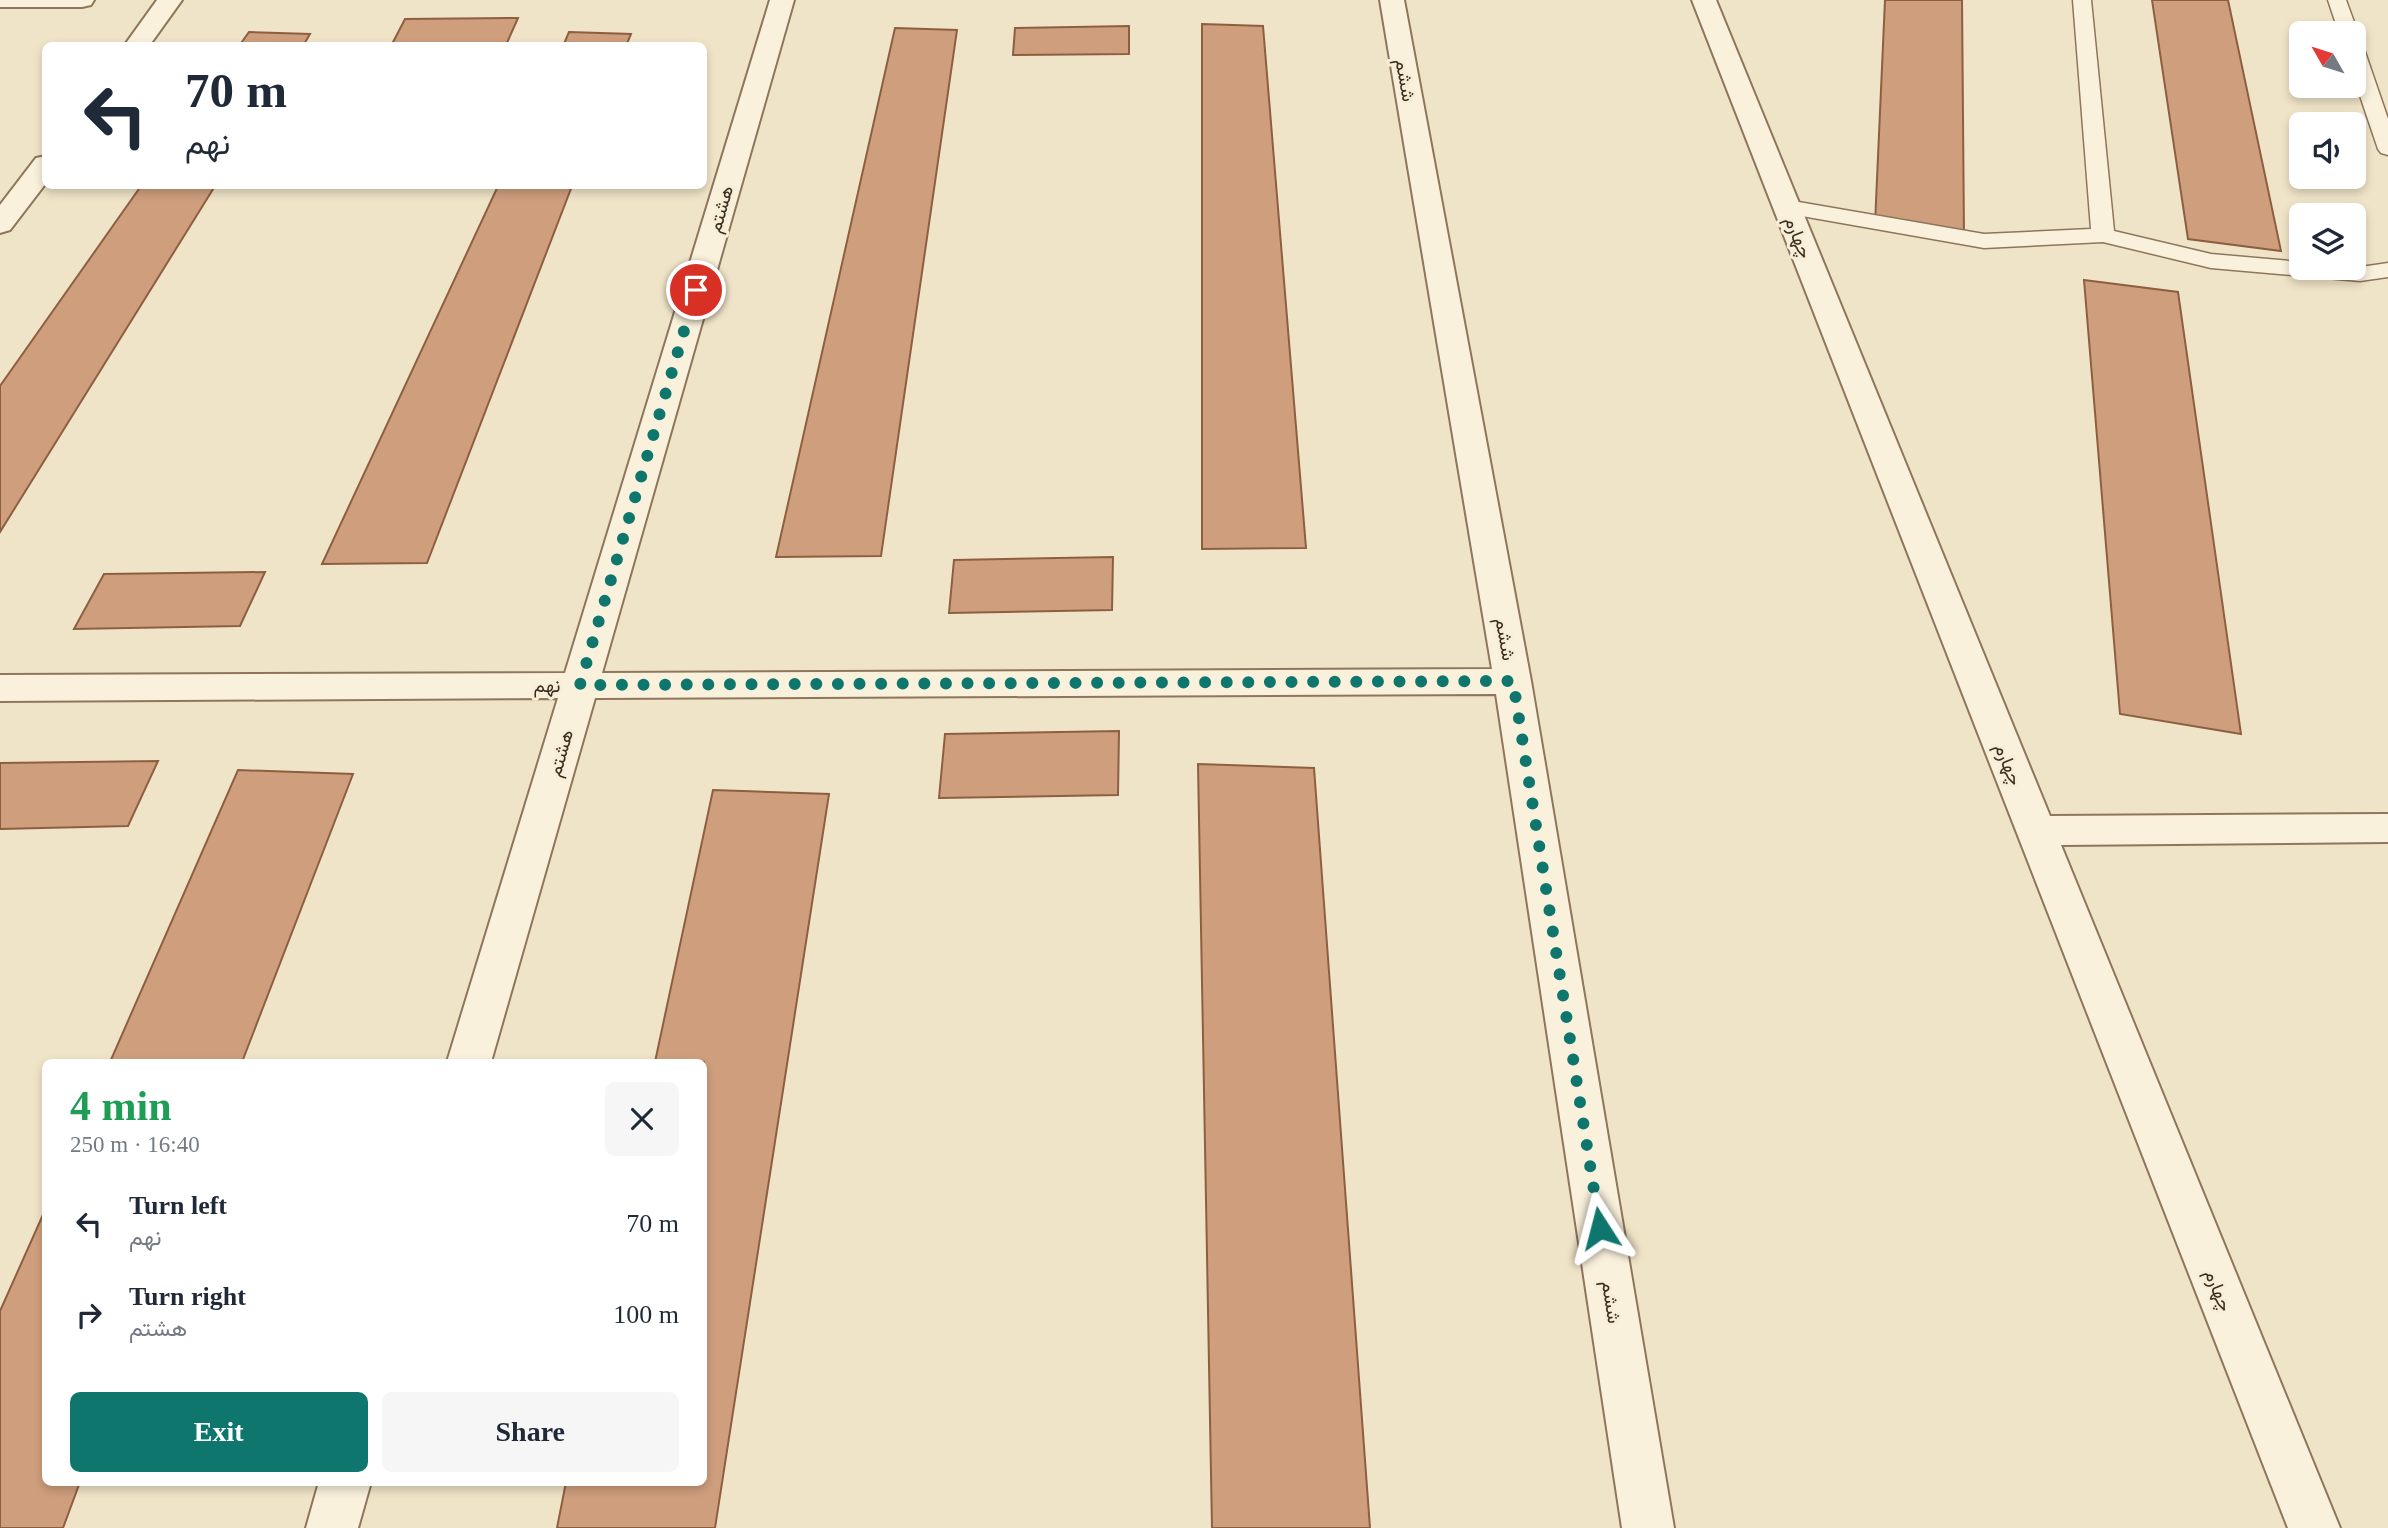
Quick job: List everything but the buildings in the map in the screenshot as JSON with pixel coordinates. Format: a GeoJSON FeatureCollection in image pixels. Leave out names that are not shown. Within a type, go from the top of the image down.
{"type":"FeatureCollection","features":[{"type":"Feature","properties":{"kind":"street"},"geometry":{"type":"LineString","coordinates":[[0,0],[82,0]]}},
{"type":"Feature","properties":{"kind":"street"},"geometry":{"type":"LineString","coordinates":[[139,42],[170,0]]}},
{"type":"Feature","properties":{"kind":"street","name":"هشتم"},"geometry":{"type":"LineString","coordinates":[[470,1059],[782,0]]}},
{"type":"Feature","properties":{"kind":"street","name":"ششم"},"geometry":{"type":"LineString","coordinates":[[1392,0],[1513,681],[1648,1528]]}},
{"type":"Feature","properties":{"kind":"street","name":"چهارم"},"geometry":{"type":"LineString","coordinates":[[1704,0],[2314,1528]]}},
{"type":"Feature","properties":{"kind":"street"},"geometry":{"type":"LineString","coordinates":[[0,224],[42,169]]}},
{"type":"Feature","properties":{"kind":"street","name":"نهم"},"geometry":{"type":"LineString","coordinates":[[0,688],[1513,681]]}},
{"type":"Feature","properties":{"kind":"street"},"geometry":{"type":"LineString","coordinates":[[2036,831],[2388,828]]}},
{"type":"Feature","properties":{"kind":"street"},"geometry":{"type":"LineString","coordinates":[[332,1528],[344,1486]]}},
{"type":"Feature","properties":{"kind":"lane"},"geometry":{"type":"LineString","coordinates":[[2082,0],[2104,234]]}},
{"type":"Feature","properties":{"kind":"lane"},"geometry":{"type":"LineString","coordinates":[[2337,0],[2344,21]]}},
{"type":"Feature","properties":{"kind":"lane"},"geometry":{"type":"LineString","coordinates":[[2366,84],[2388,149]]}},
{"type":"Feature","properties":{"kind":"lane"},"geometry":{"type":"LineString","coordinates":[[1787,207],[1984,241],[2104,234],[2211,261],[2360,274],[2388,270]]}},
{"type":"Feature","properties":{"kind":"route"},"geometry":{"type":"LineString","coordinates":[[696,290],[580,685],[1513,681],[1600,1228]]}}]}
